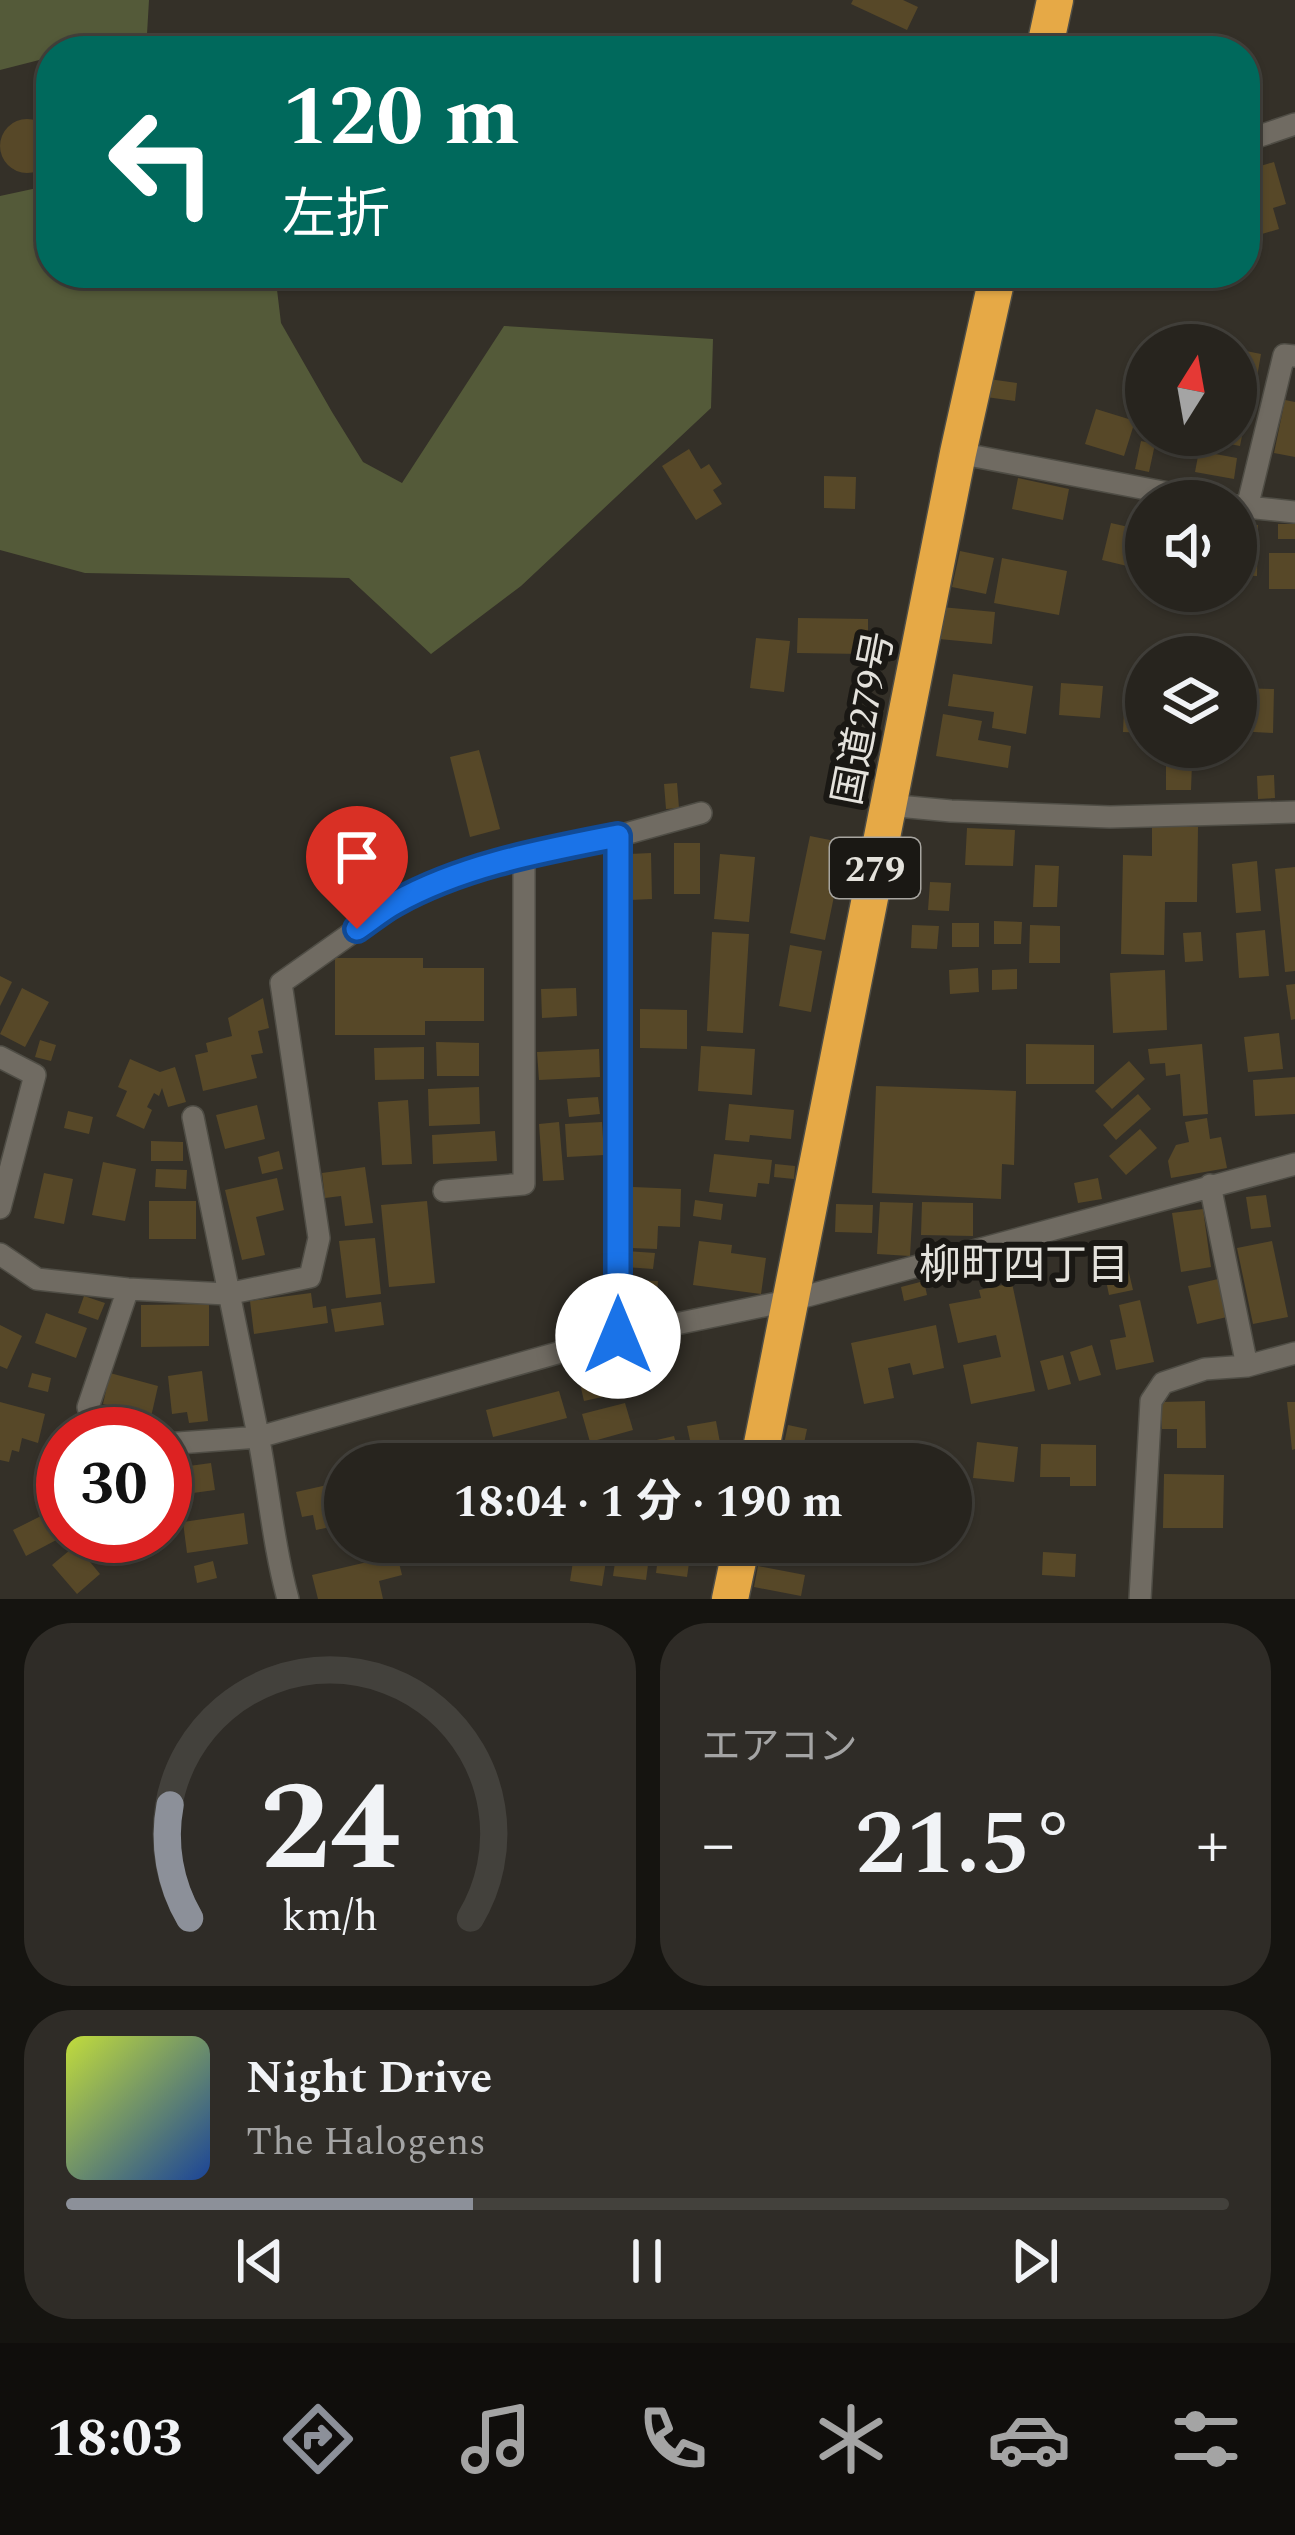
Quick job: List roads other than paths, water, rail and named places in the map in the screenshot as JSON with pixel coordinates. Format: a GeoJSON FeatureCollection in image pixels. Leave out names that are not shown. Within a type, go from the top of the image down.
{"type":"FeatureCollection","features":[{"type":"Feature","properties":{"kind":"highway"},"geometry":{"type":"LineString","coordinates":[[1047,36],[1055,0]]}},
{"type":"Feature","properties":{"kind":"highway","name":"国道279号"},"geometry":{"type":"LineString","coordinates":[[762,1443],[887,805],[995,288]]}},
{"type":"Feature","properties":{"kind":"highway"},"geometry":{"type":"LineString","coordinates":[[730,1599],[738,1563]]}},
{"type":"Feature","properties":{"kind":"street"},"geometry":{"type":"LineString","coordinates":[[1260,137],[1295,124]]}},
{"type":"Feature","properties":{"kind":"street"},"geometry":{"type":"LineString","coordinates":[[1249,480],[1284,355],[1295,356]]}},
{"type":"Feature","properties":{"kind":"street"},"geometry":{"type":"LineString","coordinates":[[958,453],[1125,485]]}},
{"type":"Feature","properties":{"kind":"street"},"geometry":{"type":"LineString","coordinates":[[1257,508],[1295,512]]}},
{"type":"Feature","properties":{"kind":"street"},"geometry":{"type":"LineString","coordinates":[[887,805],[1110,817],[1295,812]]}},
{"type":"Feature","properties":{"kind":"street"},"geometry":{"type":"LineString","coordinates":[[0,1254],[38,1279],[128,1289],[227,1294],[310,1277],[319,1238],[281,983],[394,903],[463,874],[524,854],[618,836],[701,813]]}},
{"type":"Feature","properties":{"kind":"street"},"geometry":{"type":"LineString","coordinates":[[618,836],[618,1336]]}},
{"type":"Feature","properties":{"kind":"street"},"geometry":{"type":"LineString","coordinates":[[444,1191],[524,1184],[524,854]]}},
{"type":"Feature","properties":{"kind":"street"},"geometry":{"type":"LineString","coordinates":[[0,1058],[35,1075],[0,1208]]}},
{"type":"Feature","properties":{"kind":"street"},"geometry":{"type":"LineString","coordinates":[[193,1117],[288,1599]]}},
{"type":"Feature","properties":{"kind":"street"},"geometry":{"type":"LineString","coordinates":[[192,1442],[259,1437],[618,1336],[792,1300],[1295,1164]]}},
{"type":"Feature","properties":{"kind":"street"},"geometry":{"type":"LineString","coordinates":[[1210,1185],[1247,1366]]}},
{"type":"Feature","properties":{"kind":"street"},"geometry":{"type":"LineString","coordinates":[[88,1407],[128,1289]]}},
{"type":"Feature","properties":{"kind":"street"},"geometry":{"type":"LineString","coordinates":[[1140,1599],[1151,1401],[1162,1382],[1295,1353]]}},
{"type":"Feature","properties":{"kind":"district","name":"柳町四丁目"},"geometry":{"type":"Point","coordinates":[1024,1264]}}]}
